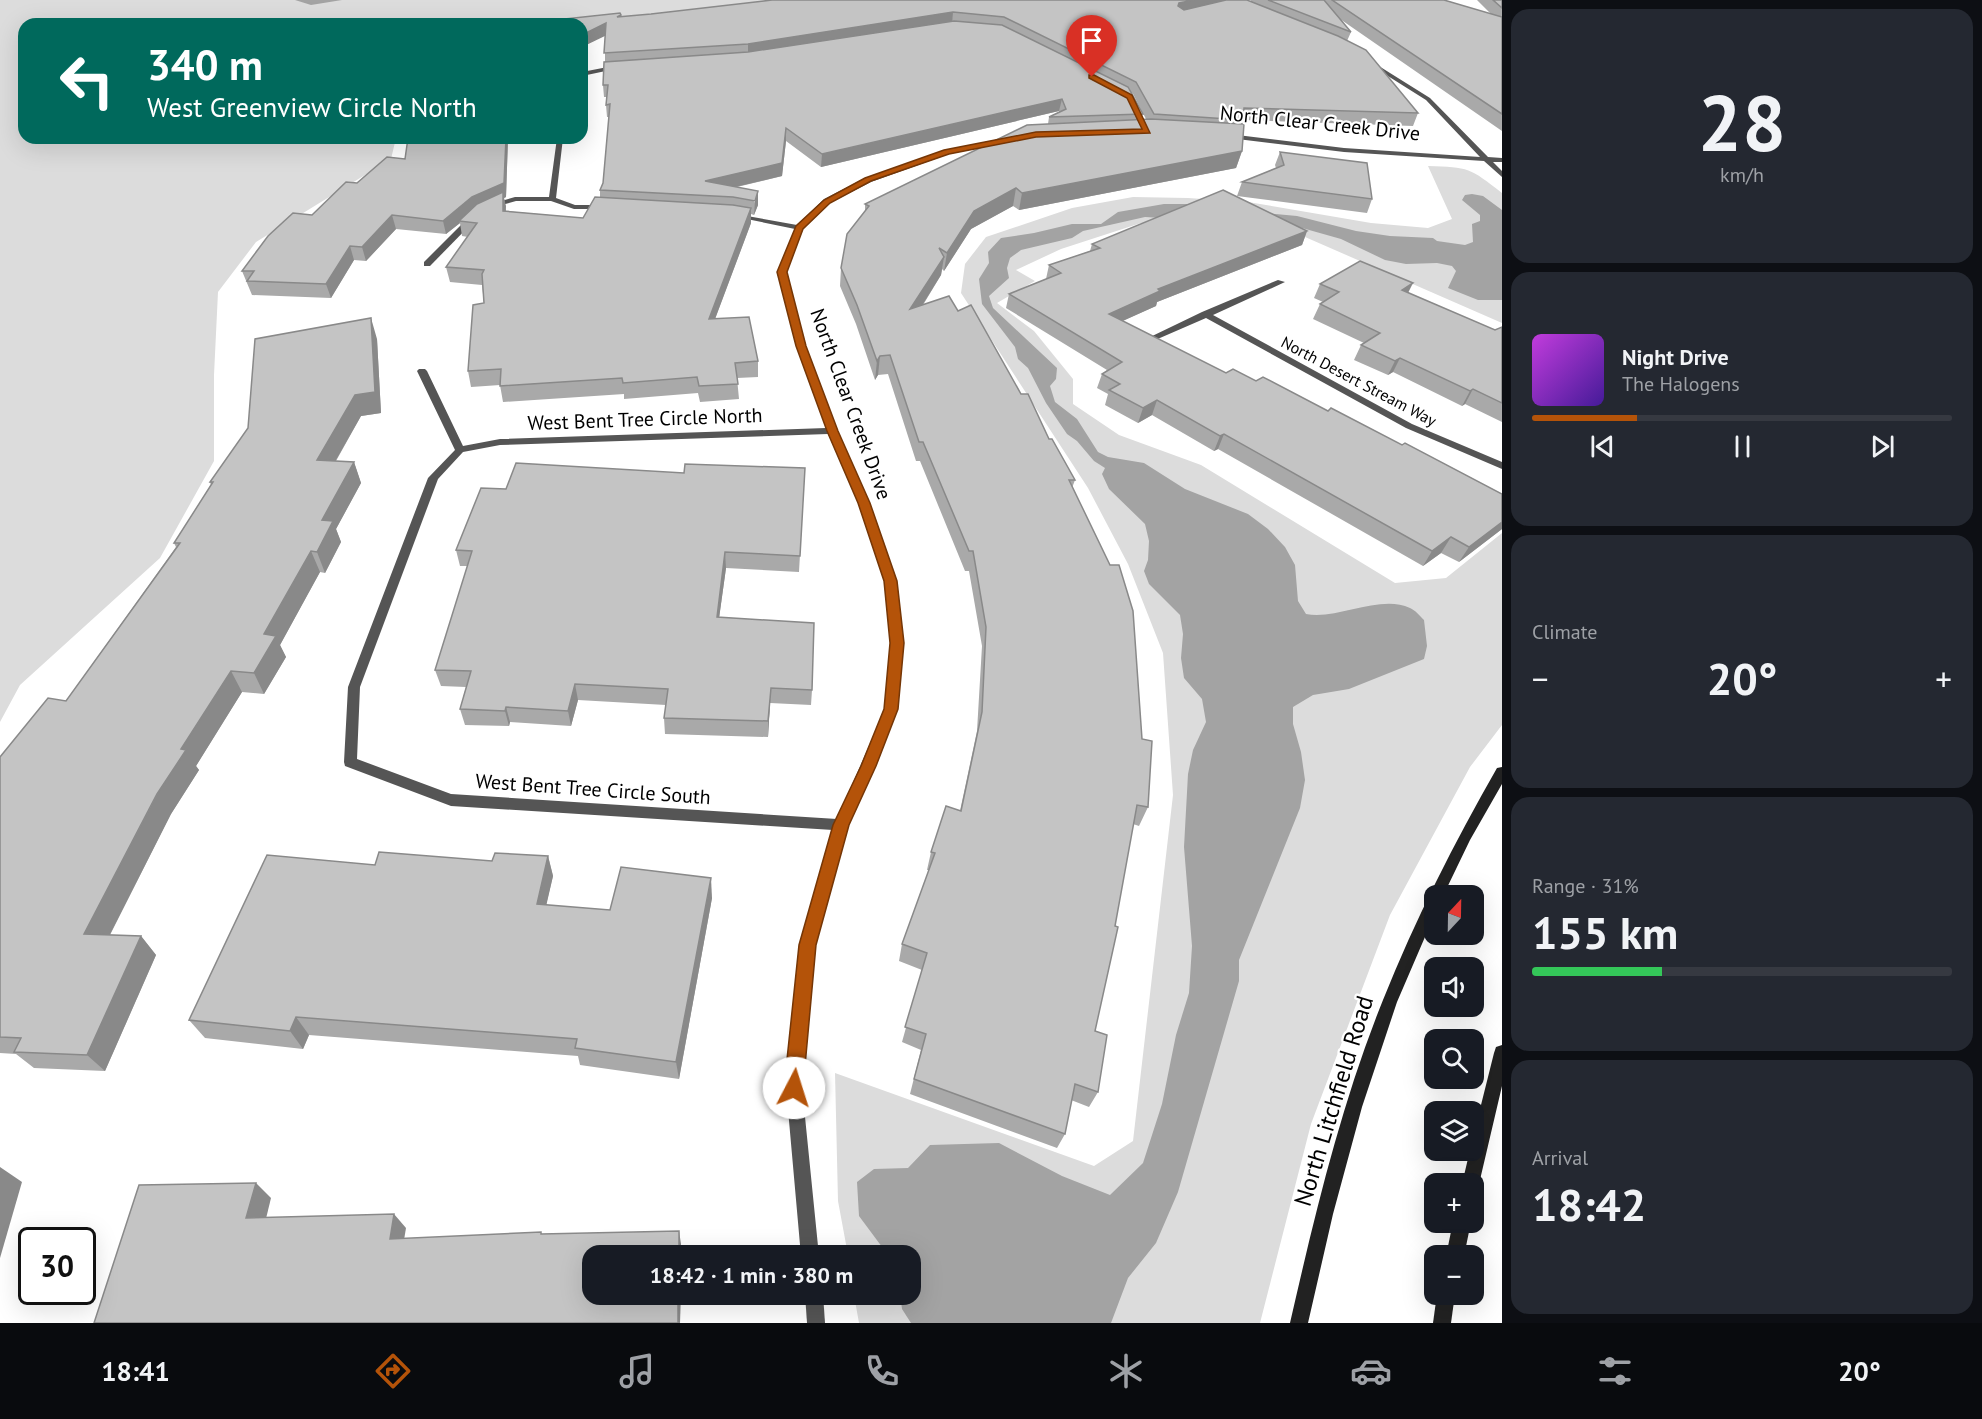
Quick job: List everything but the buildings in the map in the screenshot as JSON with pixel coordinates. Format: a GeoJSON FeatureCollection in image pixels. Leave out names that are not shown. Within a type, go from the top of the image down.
{"type":"FeatureCollection","features":[{"type":"Feature","properties":{"kind":"main road"},"geometry":{"type":"LineString","coordinates":[[1442,885],[1502,772]]}},
{"type":"Feature","properties":{"kind":"main road","name":"North Litchfield Road"},"geometry":{"type":"LineString","coordinates":[[1299,1323],[1343,1141],[1383,1018],[1424,923]]}},
{"type":"Feature","properties":{"kind":"main road"},"geometry":{"type":"LineString","coordinates":[[1473,1173],[1502,1053]]}},
{"type":"Feature","properties":{"kind":"main road"},"geometry":{"type":"LineString","coordinates":[[1442,1323],[1444,1305]]}},
{"type":"Feature","properties":{"kind":"street"},"geometry":{"type":"LineString","coordinates":[[1354,54],[1374,64],[1428,99],[1502,175]]}},
{"type":"Feature","properties":{"kind":"street"},"geometry":{"type":"LineString","coordinates":[[588,73],[631,67]]}},
{"type":"Feature","properties":{"kind":"street","name":"North Clear Creek Drive"},"geometry":{"type":"LineString","coordinates":[[1219,135],[1344,150],[1486,161],[1502,160]]}},
{"type":"Feature","properties":{"kind":"street","name":"North Clear Creek Drive"},"geometry":{"type":"LineString","coordinates":[[809,1245],[794,1088],[807,945],[841,825],[891,709],[897,643],[890,581],[864,503],[832,431],[801,346],[782,272],[799,228],[827,201],[868,180],[947,152],[1014,139]]}},
{"type":"Feature","properties":{"kind":"street"},"geometry":{"type":"LineString","coordinates":[[552,199],[559,144]]}},
{"type":"Feature","properties":{"kind":"street"},"geometry":{"type":"LineString","coordinates":[[427,264],[476,215],[494,205],[515,199],[552,199],[574,207],[619,207]]}},
{"type":"Feature","properties":{"kind":"street"},"geometry":{"type":"LineString","coordinates":[[722,214],[799,228]]}},
{"type":"Feature","properties":{"kind":"street"},"geometry":{"type":"LineString","coordinates":[[1150,339],[1281,282]]}},
{"type":"Feature","properties":{"kind":"street","name":"North Desert Stream Way"},"geometry":{"type":"LineString","coordinates":[[1205,314],[1409,426],[1502,466]]}},
{"type":"Feature","properties":{"kind":"street"},"geometry":{"type":"LineString","coordinates":[[422,371],[460,450]]}},
{"type":"Feature","properties":{"kind":"street","name":"West Bent Tree Circle North"},"geometry":{"type":"LineString","coordinates":[[460,450],[500,442],[832,431]]}},
{"type":"Feature","properties":{"kind":"street","name":"West Bent Tree Circle South"},"geometry":{"type":"LineString","coordinates":[[460,450],[433,478],[354,687],[350,762],[451,800],[841,825]]}},
{"type":"Feature","properties":{"kind":"street"},"geometry":{"type":"LineString","coordinates":[[815,1305],[816,1323]]}},
{"type":"Feature","properties":{"kind":"shaded area"},"geometry":{"type":"Polygon","coordinates":[[[0,0],[805,0],[588,23],[588,18],[18,18],[18,144],[395,144],[391,159],[256,242],[218,292],[214,375],[214,461],[160,558],[20,685],[0,722],[0,0]]]}},
{"type":"Feature","properties":{"kind":"shaded area"},"geometry":{"type":"Polygon","coordinates":[[[1428,166],[1468,170],[1502,193],[1502,323],[1273,223],[1141,223],[1061,249],[1016,270],[1035,281],[997,303],[1034,331],[1073,379],[1073,404],[1119,435],[1201,465],[1395,583],[1446,578],[1502,533],[1502,725],[1470,767],[1390,915],[1311,1124],[1260,1323],[859,1323],[856,1305],[921,1305],[921,1245],[846,1245],[838,1201],[835,1073],[1094,1166],[1133,1141],[1173,795],[1163,653],[1128,564],[1088,488],[961,293],[965,264],[986,237],[1072,208],[1133,197],[1248,202],[1371,223],[1428,228],[1452,219],[1428,166]]]}},
{"type":"Feature","properties":{"kind":"shaded area"},"geometry":{"type":"Polygon","coordinates":[[[1465,195],[1483,196],[1502,210],[1502,300],[1478,300],[1448,288],[1456,271],[1452,266],[1437,263],[1406,264],[1385,260],[1341,239],[1295,226],[1145,217],[1083,231],[1072,238],[1021,250],[1010,258],[1007,268],[1009,278],[989,296],[993,308],[1057,368],[1056,379],[1050,386],[1055,402],[1077,419],[1098,452],[1108,457],[1144,463],[1185,489],[1248,514],[1268,529],[1285,547],[1295,565],[1298,601],[1306,614],[1332,614],[1372,605],[1398,604],[1412,609],[1424,620],[1427,646],[1424,659],[1349,689],[1313,695],[1293,707],[1293,724],[1301,752],[1305,780],[1300,808],[1239,960],[1239,981],[1178,1192],[1156,1243],[1128,1278],[1111,1323],[911,1323],[901,1305],[921,1305],[921,1245],[881,1245],[859,1216],[857,1182],[874,1169],[908,1168],[930,1145],[999,1143],[1062,1176],[1110,1195],[1143,1163],[1162,1104],[1176,1035],[1189,993],[1192,946],[1184,847],[1188,774],[1193,750],[1206,722],[1202,699],[1184,678],[1180,615],[1149,584],[1144,571],[1148,560],[1149,541],[1145,524],[1109,489],[1102,474],[1105,468],[1094,461],[1077,441],[1067,434],[1046,403],[1028,368],[1018,359],[1015,347],[982,304],[979,279],[989,263],[988,252],[1001,238],[1072,224],[1101,224],[1118,212],[1164,204],[1218,204],[1252,212],[1297,216],[1356,231],[1390,236],[1433,238],[1437,241],[1465,245],[1473,242],[1472,224],[1480,221],[1480,215],[1462,200],[1465,195]]]}},
{"type":"Feature","properties":{"kind":"waterway"},"geometry":{"type":"LineString","coordinates":[[298,0],[311,3],[339,0]]}},
{"type":"Feature","properties":{"kind":"route"},"geometry":{"type":"LineString","coordinates":[[794,1088],[807,945],[841,825],[891,709],[897,643],[890,581],[864,503],[832,431],[801,346],[782,272],[799,228],[827,201],[868,180],[947,152],[1036,135],[1147,131],[1130,97],[1092,77]]}}]}
